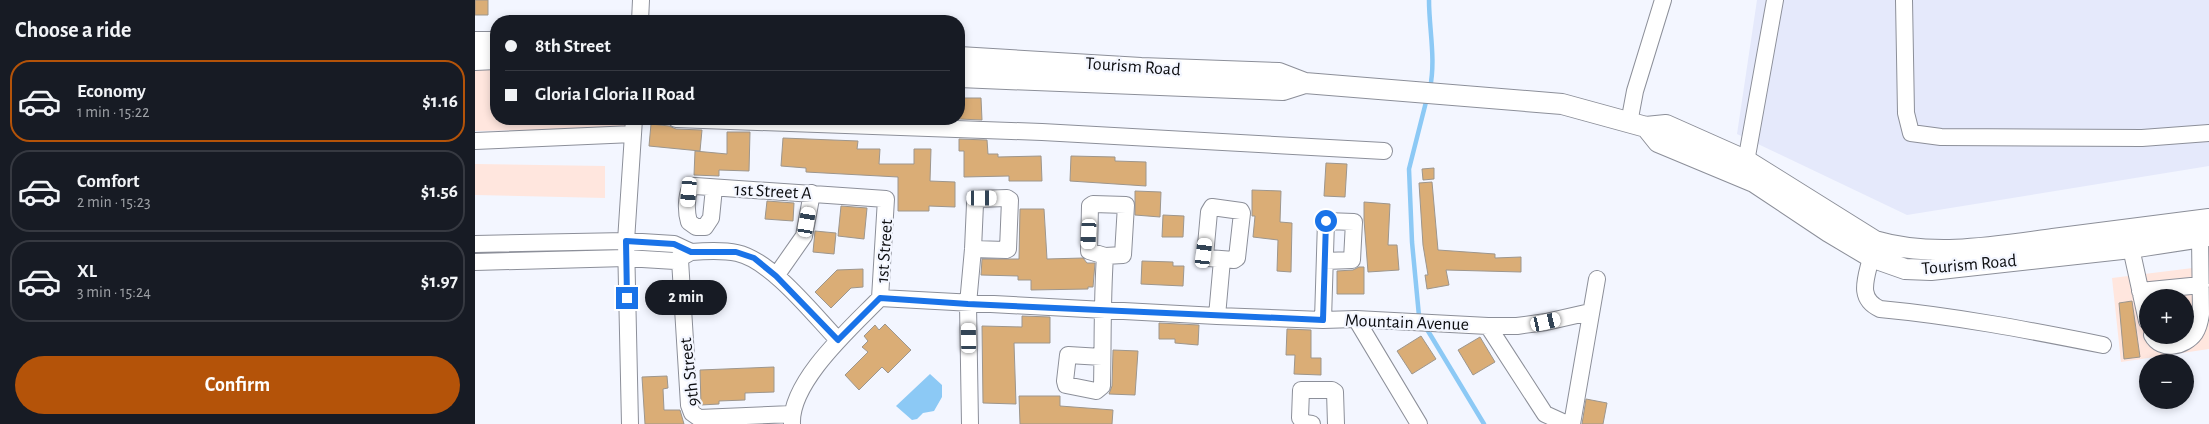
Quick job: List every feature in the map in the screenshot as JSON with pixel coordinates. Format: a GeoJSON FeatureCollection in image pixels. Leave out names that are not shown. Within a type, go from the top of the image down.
{"type":"FeatureCollection","features":[{"type":"Feature","properties":{"kind":"main road"},"geometry":{"type":"LineString","coordinates":[[475,42],[490,42]]}},
{"type":"Feature","properties":{"kind":"main road","name":"Tourism Road"},"geometry":{"type":"LineString","coordinates":[[965,57],[1141,68],[1279,73],[1305,83],[1562,104],[1637,125],[1658,142],[1745,169],[1875,242],[1898,248],[1921,250],[1977,249],[2209,219]]}},
{"type":"Feature","properties":{"kind":"main road"},"geometry":{"type":"LineString","coordinates":[[475,60],[490,60]]}},
{"type":"Feature","properties":{"kind":"main road","name":"Tourism Road"},"geometry":{"type":"LineString","coordinates":[[965,78],[1283,90],[1305,83]]}},
{"type":"Feature","properties":{"kind":"main road","name":"Tourism Road"},"geometry":{"type":"LineString","coordinates":[[1745,169],[1871,257],[1905,269],[1931,270],[2131,248],[2205,237]]}},
{"type":"Feature","properties":{"kind":"street"},"geometry":{"type":"LineString","coordinates":[[640,15],[641,0]]}},
{"type":"Feature","properties":{"kind":"street"},"geometry":{"type":"LineString","coordinates":[[1637,125],[1635,91],[1663,0]]}},
{"type":"Feature","properties":{"kind":"street"},"geometry":{"type":"LineString","coordinates":[[1745,169],[1775,0]]}},
{"type":"Feature","properties":{"kind":"street"},"geometry":{"type":"LineString","coordinates":[[1904,0],[1906,113],[1911,133],[1941,138],[2142,138],[2209,133]]}},
{"type":"Feature","properties":{"kind":"street"},"geometry":{"type":"LineString","coordinates":[[845,125],[1042,132],[1384,151]]}},
{"type":"Feature","properties":{"kind":"street"},"geometry":{"type":"LineString","coordinates":[[475,141],[633,126],[626,241],[630,424]]}},
{"type":"Feature","properties":{"kind":"street","name":"1st Street A"},"geometry":{"type":"LineString","coordinates":[[714,188],[711,218],[705,227],[696,227],[689,222],[687,214],[690,188],[695,186],[880,198],[886,199],[887,204]]}},
{"type":"Feature","properties":{"kind":"street"},"geometry":{"type":"LineString","coordinates":[[776,276],[804,236],[812,193]]}},
{"type":"Feature","properties":{"kind":"street"},"geometry":{"type":"LineString","coordinates":[[970,424],[968,304],[975,204],[977,199],[982,198],[1007,198],[1010,200],[1009,246],[1006,250],[973,249]]}},
{"type":"Feature","properties":{"kind":"street","name":"1st Street"},"geometry":{"type":"LineString","coordinates":[[880,298],[887,204]]}},
{"type":"Feature","properties":{"kind":"street"},"geometry":{"type":"LineString","coordinates":[[1323,320],[1326,221],[1352,221],[1355,223],[1352,260],[1325,261]]}},
{"type":"Feature","properties":{"kind":"street"},"geometry":{"type":"LineString","coordinates":[[2194,334],[2200,320],[2205,237]]}},
{"type":"Feature","properties":{"kind":"street"},"geometry":{"type":"LineString","coordinates":[[655,242],[657,260]]}},
{"type":"Feature","properties":{"kind":"street"},"geometry":{"type":"LineString","coordinates":[[475,244],[655,242],[678,245],[685,256]]}},
{"type":"Feature","properties":{"kind":"street"},"geometry":{"type":"LineString","coordinates":[[2131,248],[2140,289]]}},
{"type":"Feature","properties":{"kind":"street"},"geometry":{"type":"LineString","coordinates":[[475,262],[626,258],[657,260],[736,252],[754,258],[776,276],[838,340]]}},
{"type":"Feature","properties":{"kind":"street","name":"9th Street"},"geometry":{"type":"LineString","coordinates":[[685,256],[689,405],[692,413],[699,418],[792,419]]}},
{"type":"Feature","properties":{"kind":"street"},"geometry":{"type":"LineString","coordinates":[[1102,358],[1070,354],[1067,357],[1066,385],[1096,391],[1102,386],[1102,358],[1101,309],[1105,256]]}},
{"type":"Feature","properties":{"kind":"street"},"geometry":{"type":"LineString","coordinates":[[1871,257],[1865,289],[1866,299],[1872,305],[1880,308],[1962,318],[2052,333],[2103,345]]}},
{"type":"Feature","properties":{"kind":"street"},"geometry":{"type":"LineString","coordinates":[[1217,316],[1222,260]]}},
{"type":"Feature","properties":{"kind":"street"},"geometry":{"type":"LineString","coordinates":[[1571,424],[1597,279]]}},
{"type":"Feature","properties":{"kind":"street"},"geometry":{"type":"LineString","coordinates":[[2155,289],[2201,286]]}},
{"type":"Feature","properties":{"kind":"street"},"geometry":{"type":"LineString","coordinates":[[792,419],[807,377],[838,340],[880,298]]}},
{"type":"Feature","properties":{"kind":"street","name":"Mountain Avenue"},"geometry":{"type":"LineString","coordinates":[[880,298],[1217,316],[1323,320],[1356,319],[1489,326],[1517,326],[1546,322],[1590,312]]}},
{"type":"Feature","properties":{"kind":"street"},"geometry":{"type":"LineString","coordinates":[[1356,319],[1419,424]]}},
{"type":"Feature","properties":{"kind":"street"},"geometry":{"type":"LineString","coordinates":[[1489,326],[1545,414],[1567,424]]}},
{"type":"Feature","properties":{"kind":"street"},"geometry":{"type":"LineString","coordinates":[[2159,344],[2166,346],[2178,344]]}},
{"type":"Feature","properties":{"kind":"street"},"geometry":{"type":"LineString","coordinates":[[1311,424],[1305,423],[1299,418],[1301,390],[1332,390],[1335,392],[1336,424]]}},
{"type":"Feature","properties":{"kind":"shaded area"},"geometry":{"type":"Polygon","coordinates":[[[1757,0],[2209,0],[2209,166],[1907,215],[1737,134],[1757,0]]]}},
{"type":"Feature","properties":{"kind":"shaded area"},"geometry":{"type":"Polygon","coordinates":[[[475,51],[490,51],[490,125],[636,125],[636,128],[475,131],[475,51]]]}},
{"type":"Feature","properties":{"kind":"shaded area"},"geometry":{"type":"Polygon","coordinates":[[[475,164],[605,166],[605,198],[475,195],[475,164]]]}},
{"type":"Feature","properties":{"kind":"shaded area"},"geometry":{"type":"Polygon","coordinates":[[[2209,266],[2209,349],[2175,354],[2139,354],[2139,359],[2121,362],[2112,278],[2209,266]]]}},
{"type":"Feature","properties":{"kind":"water"},"geometry":{"type":"Polygon","coordinates":[[[930,374],[942,385],[942,397],[934,411],[923,413],[917,419],[912,420],[896,406],[930,374]]]}},
{"type":"Feature","properties":{"kind":"building"},"geometry":{"type":"Polygon","coordinates":[[[475,0],[488,0],[488,15],[475,15],[475,0]]]}},
{"type":"Feature","properties":{"kind":"building"},"geometry":{"type":"Polygon","coordinates":[[[965,98],[981,98],[982,120],[965,119],[965,98]]]}},
{"type":"Feature","properties":{"kind":"building"},"geometry":{"type":"Polygon","coordinates":[[[651,125],[669,126],[676,129],[702,130],[700,151],[649,146],[651,125]]]}},
{"type":"Feature","properties":{"kind":"building"},"geometry":{"type":"Polygon","coordinates":[[[727,132],[750,132],[749,171],[719,170],[719,176],[694,175],[695,151],[727,154],[727,132]]]}},
{"type":"Feature","properties":{"kind":"building"},"geometry":{"type":"Polygon","coordinates":[[[783,138],[858,141],[857,149],[880,149],[879,164],[914,164],[914,149],[931,149],[930,181],[955,182],[955,207],[929,206],[929,211],[898,211],[898,177],[806,172],[806,168],[781,166],[783,138]]]}},
{"type":"Feature","properties":{"kind":"building"},"geometry":{"type":"Polygon","coordinates":[[[959,139],[987,140],[988,154],[998,154],[998,157],[1041,156],[1042,181],[1009,181],[1009,176],[964,177],[964,151],[959,151],[959,139]]]}},
{"type":"Feature","properties":{"kind":"building"},"geometry":{"type":"Polygon","coordinates":[[[1071,156],[1115,157],[1115,161],[1146,162],[1146,186],[1070,181],[1071,156]]]}},
{"type":"Feature","properties":{"kind":"building"},"geometry":{"type":"Polygon","coordinates":[[[1326,163],[1347,164],[1345,197],[1324,196],[1326,163]]]}},
{"type":"Feature","properties":{"kind":"building"},"geometry":{"type":"Polygon","coordinates":[[[1434,168],[1434,179],[1423,180],[1422,169],[1434,168]]]}},
{"type":"Feature","properties":{"kind":"building"},"geometry":{"type":"Polygon","coordinates":[[[1432,182],[1438,250],[1495,254],[1495,258],[1521,257],[1521,272],[1446,270],[1449,285],[1427,289],[1425,275],[1428,275],[1423,245],[1419,183],[1432,182]]]}},
{"type":"Feature","properties":{"kind":"building"},"geometry":{"type":"Polygon","coordinates":[[[1252,190],[1281,191],[1280,222],[1292,223],[1291,272],[1277,271],[1278,240],[1253,237],[1255,216],[1252,216],[1252,190]]]}},
{"type":"Feature","properties":{"kind":"building"},"geometry":{"type":"Polygon","coordinates":[[[1135,191],[1161,192],[1160,217],[1135,215],[1135,191]]]}},
{"type":"Feature","properties":{"kind":"building"},"geometry":{"type":"Polygon","coordinates":[[[767,201],[794,203],[793,221],[765,219],[767,201]]]}},
{"type":"Feature","properties":{"kind":"building"},"geometry":{"type":"Polygon","coordinates":[[[1364,202],[1390,204],[1388,245],[1397,245],[1399,270],[1368,272],[1364,202]]]}},
{"type":"Feature","properties":{"kind":"building"},"geometry":{"type":"Polygon","coordinates":[[[841,206],[867,208],[864,239],[838,236],[841,206]]]}},
{"type":"Feature","properties":{"kind":"building"},"geometry":{"type":"Polygon","coordinates":[[[1020,209],[1044,209],[1047,259],[1083,258],[1087,263],[1095,263],[1093,287],[1088,287],[1088,289],[1031,290],[1031,280],[1018,280],[1018,276],[981,275],[982,259],[1019,259],[1020,209]]]}},
{"type":"Feature","properties":{"kind":"building"},"geometry":{"type":"Polygon","coordinates":[[[1163,215],[1184,216],[1183,237],[1162,237],[1163,215]]]}},
{"type":"Feature","properties":{"kind":"building"},"geometry":{"type":"Polygon","coordinates":[[[815,231],[836,233],[834,254],[813,252],[815,231]]]}},
{"type":"Feature","properties":{"kind":"building"},"geometry":{"type":"Polygon","coordinates":[[[1142,261],[1173,262],[1173,266],[1184,266],[1183,286],[1141,284],[1142,261]]]}},
{"type":"Feature","properties":{"kind":"building"},"geometry":{"type":"Polygon","coordinates":[[[1364,267],[1364,294],[1337,294],[1337,271],[1353,270],[1364,267]]]}},
{"type":"Feature","properties":{"kind":"building"},"geometry":{"type":"Polygon","coordinates":[[[863,269],[863,287],[851,288],[831,308],[815,292],[837,270],[863,269]]]}},
{"type":"Feature","properties":{"kind":"building"},"geometry":{"type":"Polygon","coordinates":[[[2132,301],[2139,357],[2124,359],[2119,303],[2132,301]]]}},
{"type":"Feature","properties":{"kind":"building"},"geometry":{"type":"Polygon","coordinates":[[[1022,316],[1050,317],[1050,343],[1014,343],[1016,404],[983,403],[982,326],[1022,327],[1022,316]]]}},
{"type":"Feature","properties":{"kind":"building"},"geometry":{"type":"Polygon","coordinates":[[[1159,323],[1199,325],[1198,345],[1175,343],[1175,339],[1159,339],[1159,323]]]}},
{"type":"Feature","properties":{"kind":"building"},"geometry":{"type":"Polygon","coordinates":[[[885,324],[911,350],[888,373],[882,367],[859,390],[845,375],[868,352],[862,347],[868,341],[864,336],[875,325],[879,330],[885,324]]]}},
{"type":"Feature","properties":{"kind":"building"},"geometry":{"type":"Polygon","coordinates":[[[1287,329],[1311,330],[1311,358],[1321,358],[1321,375],[1294,374],[1295,355],[1286,355],[1287,329]]]}},
{"type":"Feature","properties":{"kind":"building"},"geometry":{"type":"Polygon","coordinates":[[[1421,336],[1436,359],[1412,374],[1397,351],[1421,336]]]}},
{"type":"Feature","properties":{"kind":"building"},"geometry":{"type":"Polygon","coordinates":[[[1480,337],[1495,362],[1473,375],[1458,350],[1480,337]]]}},
{"type":"Feature","properties":{"kind":"building"},"geometry":{"type":"Polygon","coordinates":[[[1113,350],[1138,351],[1135,395],[1109,394],[1112,386],[1113,350]]]}},
{"type":"Feature","properties":{"kind":"building"},"geometry":{"type":"Polygon","coordinates":[[[774,367],[774,392],[745,393],[745,400],[719,401],[719,404],[701,405],[700,370],[774,367]]]}},
{"type":"Feature","properties":{"kind":"building"},"geometry":{"type":"Polygon","coordinates":[[[667,376],[668,388],[663,389],[664,410],[680,410],[684,424],[645,424],[642,377],[667,376]]]}},
{"type":"Feature","properties":{"kind":"building"},"geometry":{"type":"Polygon","coordinates":[[[1019,396],[1060,396],[1060,406],[1113,410],[1112,424],[1020,424],[1019,396]]]}},
{"type":"Feature","properties":{"kind":"building"},"geometry":{"type":"Polygon","coordinates":[[[1586,399],[1607,403],[1603,424],[1582,424],[1586,399]]]}},
{"type":"Feature","properties":{"kind":"waterway"},"geometry":{"type":"LineString","coordinates":[[1429,0],[1432,55],[1430,88]]}},
{"type":"Feature","properties":{"kind":"waterway"},"geometry":{"type":"LineString","coordinates":[[1421,320],[1419,316],[1412,242],[1409,169],[1427,98]]}},
{"type":"Feature","properties":{"kind":"waterway"},"geometry":{"type":"LineString","coordinates":[[1425,326],[1484,424]]}},
{"type":"Feature","properties":{"kind":"route"},"geometry":{"type":"LineString","coordinates":[[627,298],[626,241],[674,244],[691,252],[736,252],[754,258],[776,276],[838,340],[880,298],[968,304],[1323,320],[1326,221]]}}]}
